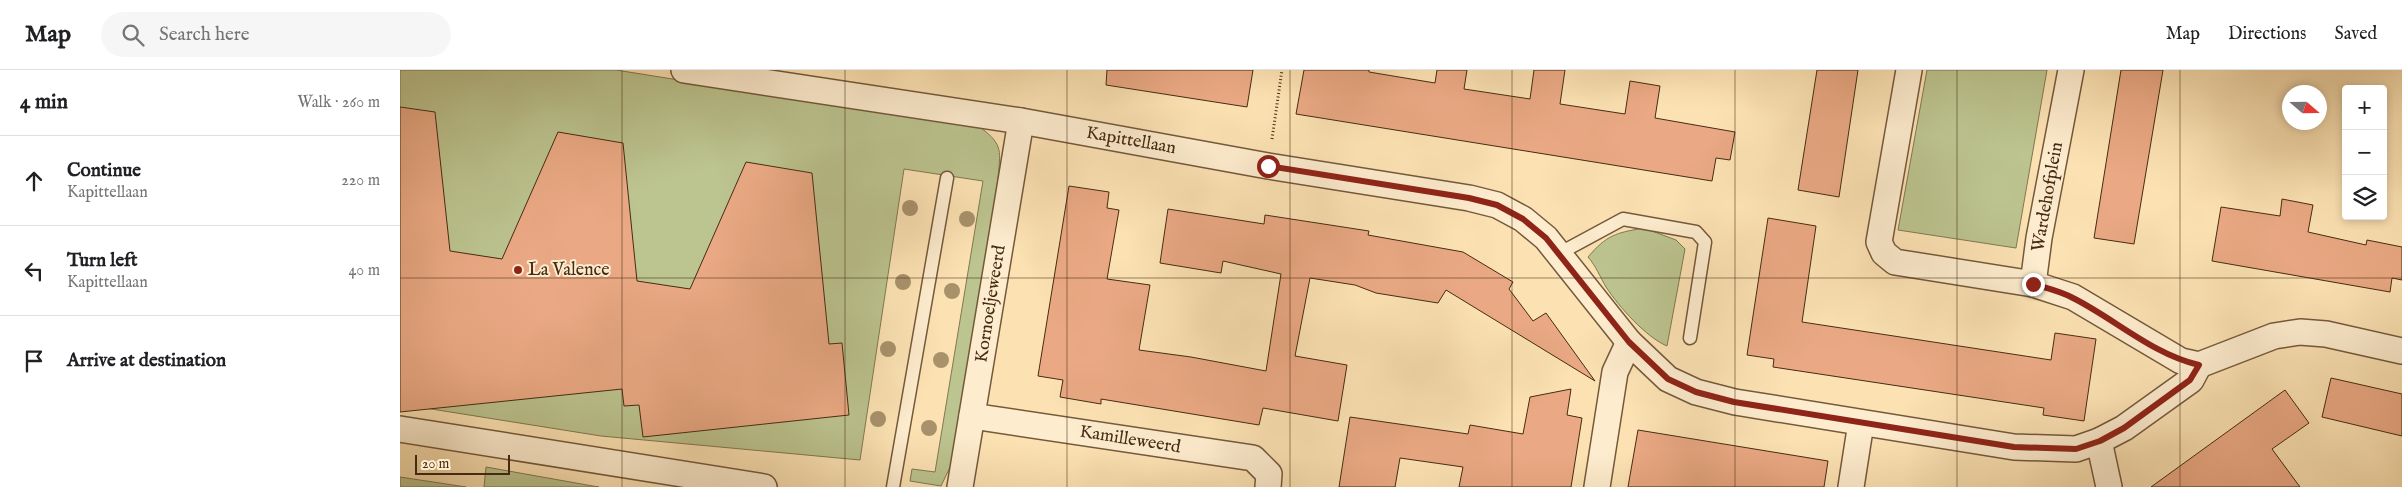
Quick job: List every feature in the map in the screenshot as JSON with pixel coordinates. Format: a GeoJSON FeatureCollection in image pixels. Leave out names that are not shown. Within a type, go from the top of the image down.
{"type":"FeatureCollection","features":[{"type":"Feature","properties":{"kind":"street","name":"Kapittellaan"},"geometry":{"type":"LineString","coordinates":[[684,70],[1021,121],[1268,166],[1469,198],[1497,205],[1523,219],[1546,238],[1560,253],[1629,342],[1668,379],[1696,392],[1734,402],[2014,447],[2041,450],[2076,449],[2100,441],[2124,428],[2190,380],[2199,365]]}},
{"type":"Feature","properties":{"kind":"street"},"geometry":{"type":"LineString","coordinates":[[1909,70],[1879,242],[1884,253],[1895,262],[2033,284],[2073,297],[2164,352],[2181,361],[2199,365],[2274,336],[2300,332],[2326,334],[2402,351]]}},
{"type":"Feature","properties":{"kind":"street","name":"Wardehofplein"},"geometry":{"type":"LineString","coordinates":[[2033,284],[2039,238],[2071,70]]}},
{"type":"Feature","properties":{"kind":"street","name":"Kornoeljeweerd"},"geometry":{"type":"LineString","coordinates":[[960,487],[1021,121]]}},
{"type":"Feature","properties":{"kind":"street"},"geometry":{"type":"LineString","coordinates":[[1596,487],[1615,372],[1629,342]]}},
{"type":"Feature","properties":{"kind":"street","name":"Kamilleweerd"},"geometry":{"type":"LineString","coordinates":[[972,416],[1253,458],[1269,474],[1268,487]]}},
{"type":"Feature","properties":{"kind":"street"},"geometry":{"type":"LineString","coordinates":[[1851,487],[1861,423]]}},
{"type":"Feature","properties":{"kind":"street"},"geometry":{"type":"LineString","coordinates":[[400,429],[764,487]]}},
{"type":"Feature","properties":{"kind":"street"},"geometry":{"type":"LineString","coordinates":[[2100,441],[2109,487]]}},
{"type":"Feature","properties":{"kind":"lane"},"geometry":{"type":"LineString","coordinates":[[893,487],[947,178]]}},
{"type":"Feature","properties":{"kind":"lane"},"geometry":{"type":"LineString","coordinates":[[1560,253],[1623,219],[1696,232],[1705,242],[1690,338]]}},
{"type":"Feature","properties":{"kind":"path"},"geometry":{"type":"LineString","coordinates":[[1268,166],[1282,70]]}},
{"type":"Feature","properties":{"kind":"green space"},"geometry":{"type":"Polygon","coordinates":[[[400,70],[616,70],[981,128],[994,139],[999,150],[998,179],[952,463],[941,486],[910,481],[912,469],[935,472],[983,181],[904,169],[860,460],[601,436],[425,408],[400,380],[400,70]]]}},
{"type":"Feature","properties":{"kind":"green space"},"geometry":{"type":"Polygon","coordinates":[[[1927,70],[2047,70],[2016,248],[1898,230],[1927,70]]]}},
{"type":"Feature","properties":{"kind":"green space"},"geometry":{"type":"Polygon","coordinates":[[[1644,228],[1676,240],[1685,249],[1667,346],[1650,336],[1625,312],[1606,287],[1588,257],[1606,239],[1644,228]]]}},
{"type":"Feature","properties":{"kind":"green space"},"geometry":{"type":"Polygon","coordinates":[[[486,467],[587,485],[599,487],[484,487],[486,467]]]}},
{"type":"Feature","properties":{"kind":"green space"},"geometry":{"type":"Polygon","coordinates":[[[400,477],[466,487],[400,487],[400,477]]]}},
{"type":"Feature","properties":{"kind":"building"},"geometry":{"type":"Polygon","coordinates":[[[1107,70],[1253,70],[1247,107],[1106,85],[1107,70]]]}},
{"type":"Feature","properties":{"kind":"building"},"geometry":{"type":"Polygon","coordinates":[[[1304,70],[1369,70],[1369,72],[1435,83],[1437,70],[1467,70],[1464,89],[1530,99],[1534,70],[1565,70],[1560,104],[1625,114],[1630,81],[1660,86],[1655,118],[1735,132],[1730,160],[1716,158],[1712,181],[1296,114],[1304,70]]]}},
{"type":"Feature","properties":{"kind":"building"},"geometry":{"type":"Polygon","coordinates":[[[1817,70],[1858,70],[1839,197],[1798,190],[1817,70]]]}},
{"type":"Feature","properties":{"kind":"building"},"geometry":{"type":"Polygon","coordinates":[[[2121,70],[2163,70],[2134,244],[2094,238],[2121,70]]]}},
{"type":"Feature","properties":{"kind":"building","name":"La Valence"},"geometry":{"type":"Polygon","coordinates":[[[400,107],[435,112],[450,251],[502,259],[558,132],[623,143],[637,281],[690,289],[746,162],[812,173],[829,344],[842,343],[849,415],[643,437],[639,405],[624,406],[622,389],[400,412],[400,107]]]}},
{"type":"Feature","properties":{"kind":"building"},"geometry":{"type":"Polygon","coordinates":[[[1069,186],[1109,192],[1107,208],[1119,210],[1107,279],[1150,285],[1139,350],[1191,357],[1266,371],[1281,274],[1223,261],[1221,273],[1160,263],[1168,209],[1264,224],[1265,215],[1369,231],[1368,235],[1463,252],[1513,282],[1509,289],[1533,321],[1546,313],[1595,381],[1446,290],[1438,303],[1376,293],[1355,285],[1310,278],[1295,356],[1347,365],[1338,421],[1263,408],[1259,425],[1101,399],[1101,404],[1060,397],[1063,380],[1038,376],[1069,186]]]}},
{"type":"Feature","properties":{"kind":"building"},"geometry":{"type":"Polygon","coordinates":[[[2282,199],[2313,205],[2308,232],[2366,245],[2367,240],[2402,247],[2402,280],[2392,278],[2390,292],[2212,261],[2221,207],[2280,216],[2282,199]]]}},
{"type":"Feature","properties":{"kind":"building"},"geometry":{"type":"Polygon","coordinates":[[[1768,218],[1816,226],[1802,322],[2051,360],[2055,333],[2096,339],[2084,421],[2043,415],[2044,408],[1773,367],[1774,359],[1747,355],[1768,218]]]}},
{"type":"Feature","properties":{"kind":"building"},"geometry":{"type":"Polygon","coordinates":[[[2331,378],[2402,394],[2402,436],[2322,417],[2331,378]]]}},
{"type":"Feature","properties":{"kind":"building"},"geometry":{"type":"Polygon","coordinates":[[[1571,389],[1567,415],[1582,418],[1571,487],[1459,487],[1463,467],[1400,458],[1395,487],[1339,487],[1350,417],[1468,434],[1470,425],[1523,434],[1530,397],[1571,389]]]}},
{"type":"Feature","properties":{"kind":"building"},"geometry":{"type":"Polygon","coordinates":[[[2285,390],[2309,423],[2272,449],[2300,487],[2151,487],[2285,390]]]}},
{"type":"Feature","properties":{"kind":"building"},"geometry":{"type":"Polygon","coordinates":[[[1638,430],[1828,461],[1824,487],[1628,487],[1638,430]]]}},
{"type":"Feature","properties":{"kind":"place","name":"La Valence"},"geometry":{"type":"Point","coordinates":[518,270]}},
{"type":"Feature","properties":{"kind":"route"},"geometry":{"type":"LineString","coordinates":[[1268,166],[1469,198],[1497,205],[1523,219],[1546,238],[1560,253],[1629,342],[1668,379],[1696,392],[1715,398],[2014,447],[2041,450],[2076,449],[2100,441],[2124,428],[2190,380],[2199,365],[2181,361],[2164,352],[2073,297],[2033,284]]}}]}
